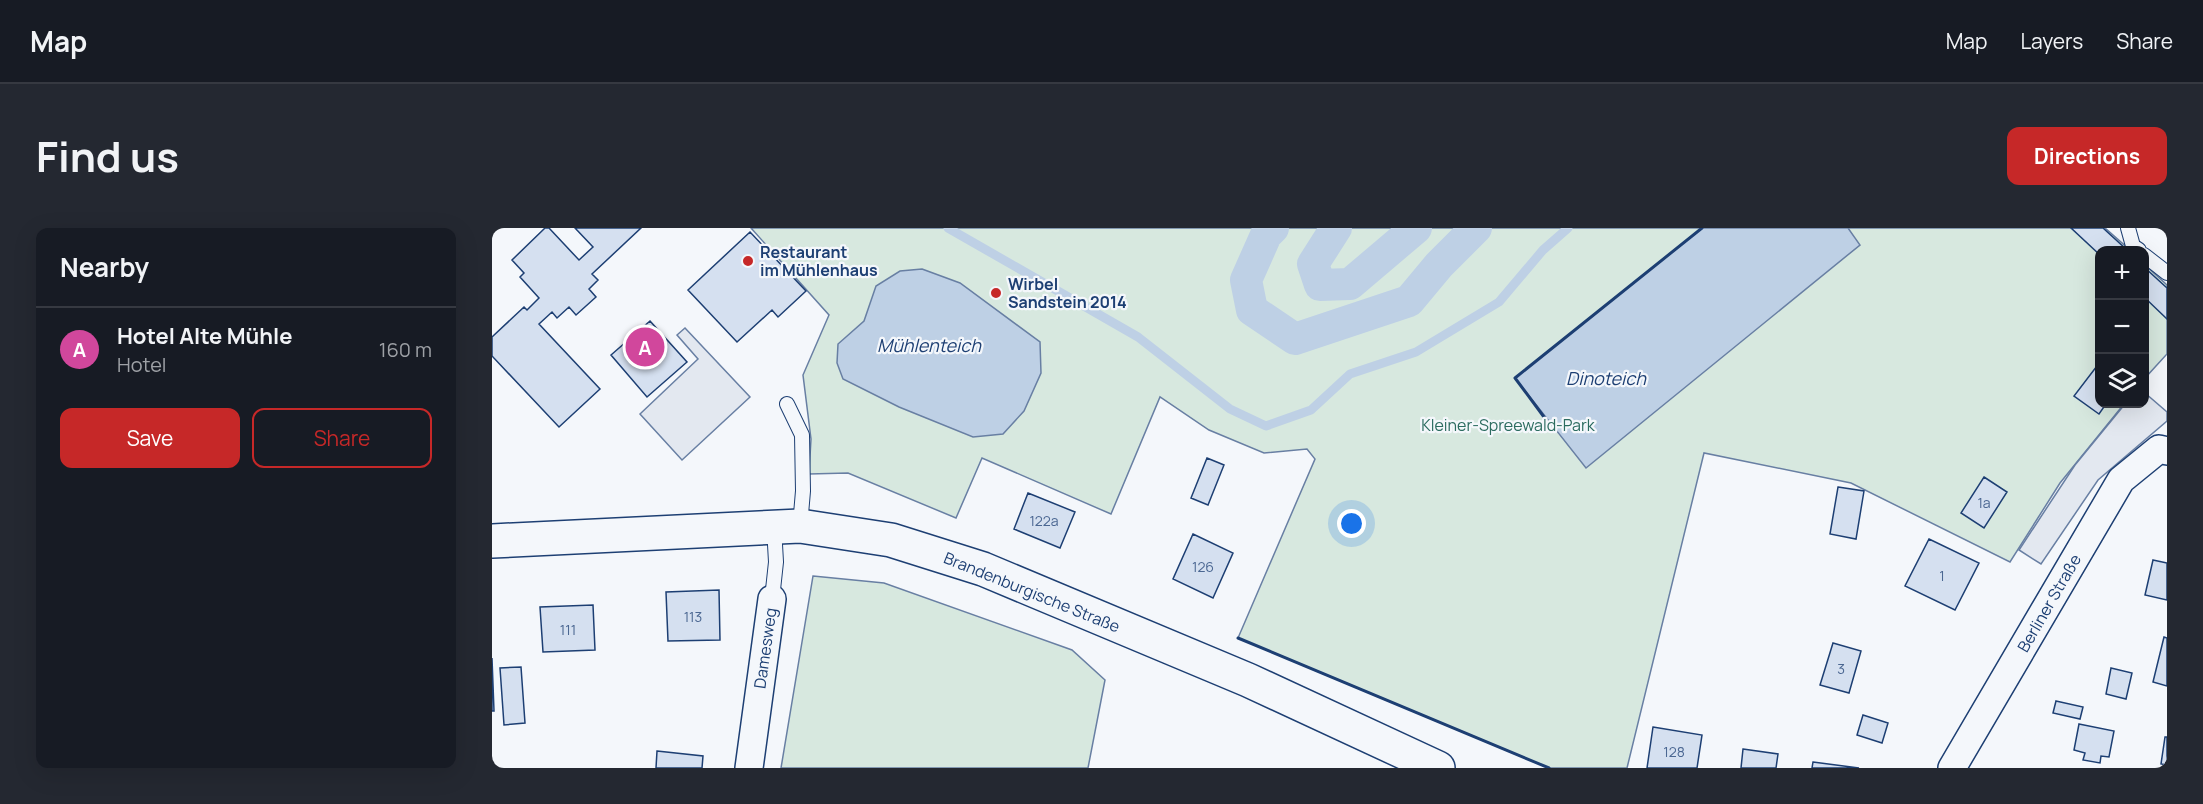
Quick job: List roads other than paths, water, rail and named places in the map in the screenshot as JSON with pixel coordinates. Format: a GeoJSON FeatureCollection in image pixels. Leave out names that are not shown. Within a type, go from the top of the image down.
{"type":"FeatureCollection","features":[{"type":"Feature","properties":{"kind":"street","name":"Berliner Straße"},"geometry":{"type":"LineString","coordinates":[[1952,768],[2121,480],[2164,447]]}},
{"type":"Feature","properties":{"kind":"street","name":"Brandenburgische Straße"},"geometry":{"type":"LineString","coordinates":[[492,541],[787,527],[891,540],[982,569],[1248,680],[1438,768]]}},
{"type":"Feature","properties":{"kind":"street","name":"Damesweg"},"geometry":{"type":"LineString","coordinates":[[749,768],[772,599]]}},
{"type":"Feature","properties":{"kind":"lane"},"geometry":{"type":"LineString","coordinates":[[2128,228],[2133,246]]}},
{"type":"Feature","properties":{"kind":"lane"},"geometry":{"type":"LineString","coordinates":[[2149,258],[2167,273]]}},
{"type":"Feature","properties":{"kind":"lane","name":"Damesweg"},"geometry":{"type":"LineString","coordinates":[[772,599],[776,562],[787,527],[803,491],[802,435],[787,404]]}},
{"type":"Feature","properties":{"kind":"water","name":"Dinoteich"},"geometry":{"type":"Polygon","coordinates":[[[1702,228],[1848,228],[1860,245],[1586,468],[1515,378],[1702,228]]]}},
{"type":"Feature","properties":{"kind":"water","name":"Mühlenteich"},"geometry":{"type":"Polygon","coordinates":[[[922,269],[960,283],[1040,342],[1041,373],[1024,411],[1003,434],[973,437],[899,407],[843,379],[837,363],[838,344],[864,321],[876,286],[900,271],[922,269]]]}},
{"type":"Feature","properties":{"kind":"waterway"},"geometry":{"type":"LineString","coordinates":[[948,228],[1138,337],[1230,409],[1266,426],[1311,410],[1350,374],[1416,352],[1499,302],[1543,250],[1568,228]]}},
{"type":"Feature","properties":{"kind":"waterway"},"geometry":{"type":"LineString","coordinates":[[1273,228],[1266,235],[1246,280],[1252,310],[1295,339],[1409,301],[1439,265],[1476,228]]}},
{"type":"Feature","properties":{"kind":"waterway"},"geometry":{"type":"LineString","coordinates":[[1336,228],[1313,264],[1320,285],[1350,284],[1416,228]]}},
{"type":"Feature","properties":{"kind":"place","name":"Restaurant im Mühlenhaus"},"geometry":{"type":"Point","coordinates":[748,261]}},
{"type":"Feature","properties":{"kind":"place","name":"Wirbel Sandstein 2014"},"geometry":{"type":"Point","coordinates":[996,293]}},
{"type":"Feature","properties":{"kind":"place","name":"Hotel Alte Mühle"},"geometry":{"type":"Point","coordinates":[645,347]}},
{"type":"Feature","properties":{"kind":"park label","name":"Kleiner-Spreewald-Park"},"geometry":{"type":"Point","coordinates":[1508,425]}}]}
